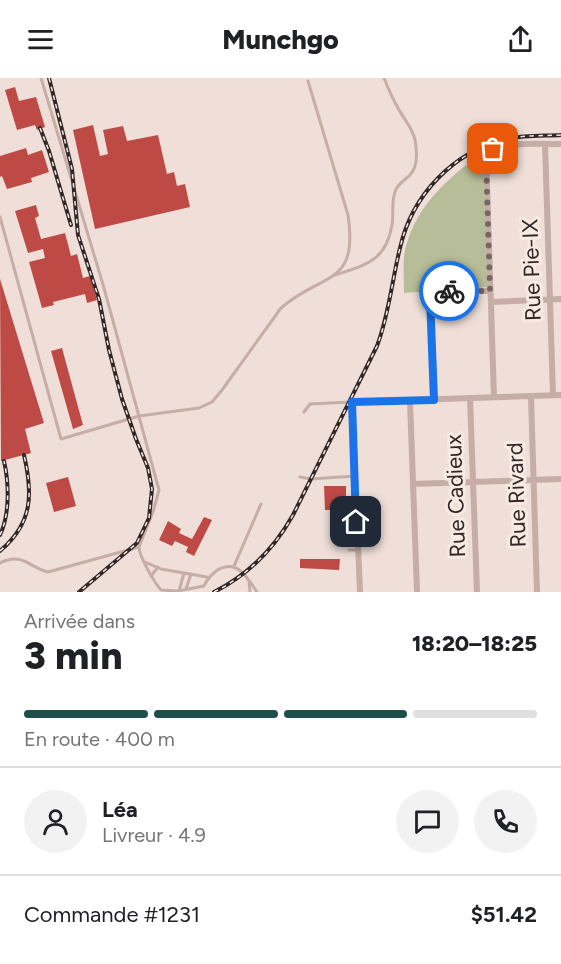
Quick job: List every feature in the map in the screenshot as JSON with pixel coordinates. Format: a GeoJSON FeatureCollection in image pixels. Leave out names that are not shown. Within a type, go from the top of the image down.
{"type":"FeatureCollection","features":[{"type":"Feature","properties":{"kind":"street","name":"Rue Pie-IX"},"geometry":{"type":"LineString","coordinates":[[545,144],[550,299],[557,395]]}},
{"type":"Feature","properties":{"kind":"street"},"geometry":{"type":"LineString","coordinates":[[494,397],[486,158],[488,153],[498,148],[561,144]]}},
{"type":"Feature","properties":{"kind":"street"},"geometry":{"type":"LineString","coordinates":[[434,400],[430,298],[433,292],[490,291]]}},
{"type":"Feature","properties":{"kind":"street"},"geometry":{"type":"LineString","coordinates":[[491,302],[561,299]]}},
{"type":"Feature","properties":{"kind":"street"},"geometry":{"type":"LineString","coordinates":[[360,592],[352,402],[557,395]]}},
{"type":"Feature","properties":{"kind":"street","name":"Rue Rivard"},"geometry":{"type":"LineString","coordinates":[[531,396],[537,592]]}},
{"type":"Feature","properties":{"kind":"street","name":"Rue Cadieux"},"geometry":{"type":"LineString","coordinates":[[470,398],[477,592]]}},
{"type":"Feature","properties":{"kind":"street"},"geometry":{"type":"LineString","coordinates":[[410,400],[417,592]]}},
{"type":"Feature","properties":{"kind":"street"},"geometry":{"type":"LineString","coordinates":[[413,484],[561,479]]}},
{"type":"Feature","properties":{"kind":"lane"},"geometry":{"type":"LineString","coordinates":[[42,78],[104,288],[159,490],[139,547],[139,553],[161,590],[179,591],[204,586],[208,577],[225,566],[234,566],[244,573],[254,592]]}},
{"type":"Feature","properties":{"kind":"lane"},"geometry":{"type":"LineString","coordinates":[[0,216],[61,439],[138,416],[199,408],[212,402],[281,308],[291,299],[333,276],[368,265],[381,254],[387,243],[392,224],[395,190],[411,174],[416,164],[412,131],[398,109],[384,78]]}},
{"type":"Feature","properties":{"kind":"lane"},"geometry":{"type":"LineString","coordinates":[[308,81],[348,215],[351,235],[350,252],[344,264],[333,276]]}},
{"type":"Feature","properties":{"kind":"lane"},"geometry":{"type":"LineString","coordinates":[[304,412],[310,404],[352,402]]}},
{"type":"Feature","properties":{"kind":"lane"},"geometry":{"type":"LineString","coordinates":[[300,477],[311,479],[355,476]]}},
{"type":"Feature","properties":{"kind":"lane"},"geometry":{"type":"LineString","coordinates":[[234,566],[261,504]]}},
{"type":"Feature","properties":{"kind":"lane"},"geometry":{"type":"LineString","coordinates":[[348,522],[356,522]]}},
{"type":"Feature","properties":{"kind":"lane"},"geometry":{"type":"LineString","coordinates":[[349,536],[357,535]]}},
{"type":"Feature","properties":{"kind":"lane"},"geometry":{"type":"LineString","coordinates":[[0,562],[15,558],[48,572],[139,547]]}},
{"type":"Feature","properties":{"kind":"lane"},"geometry":{"type":"LineString","coordinates":[[349,550],[357,550]]}},
{"type":"Feature","properties":{"kind":"lane"},"geometry":{"type":"LineString","coordinates":[[145,562],[158,567],[208,577]]}},
{"type":"Feature","properties":{"kind":"lane"},"geometry":{"type":"LineString","coordinates":[[151,576],[158,567]]}},
{"type":"Feature","properties":{"kind":"lane"},"geometry":{"type":"LineString","coordinates":[[179,591],[184,573]]}},
{"type":"Feature","properties":{"kind":"lane"},"geometry":{"type":"LineString","coordinates":[[186,589],[191,574]]}},
{"type":"Feature","properties":{"kind":"green space"},"geometry":{"type":"Polygon","coordinates":[[[484,152],[490,287],[404,293],[404,256],[408,239],[423,209],[445,184],[484,152]]]}},
{"type":"Feature","properties":{"kind":"building"},"geometry":{"type":"Polygon","coordinates":[[[15,87],[19,101],[36,97],[45,127],[37,130],[35,125],[17,130],[5,90],[15,87]]]}},
{"type":"Feature","properties":{"kind":"building"},"geometry":{"type":"Polygon","coordinates":[[[93,125],[100,156],[108,154],[103,130],[123,126],[127,141],[158,135],[167,174],[174,172],[177,186],[185,184],[190,207],[95,229],[73,130],[93,125]]]}},
{"type":"Feature","properties":{"kind":"building"},"geometry":{"type":"Polygon","coordinates":[[[26,148],[28,155],[42,150],[49,172],[31,178],[32,182],[7,189],[2,176],[0,177],[0,156],[26,148]]]}},
{"type":"Feature","properties":{"kind":"building"},"geometry":{"type":"Polygon","coordinates":[[[36,205],[39,216],[35,218],[41,239],[65,233],[71,256],[77,254],[83,278],[90,276],[97,300],[87,303],[85,294],[53,302],[54,305],[42,308],[29,262],[45,258],[43,249],[28,253],[15,211],[36,205]]]}},
{"type":"Feature","properties":{"kind":"building"},"geometry":{"type":"Polygon","coordinates":[[[0,279],[44,423],[25,429],[31,453],[1,461],[0,279]]]}},
{"type":"Feature","properties":{"kind":"building"},"geometry":{"type":"Polygon","coordinates":[[[62,348],[83,425],[73,429],[51,351],[62,348]]]}},
{"type":"Feature","properties":{"kind":"building"},"geometry":{"type":"Polygon","coordinates":[[[68,477],[76,506],[54,512],[46,483],[68,477]]]}},
{"type":"Feature","properties":{"kind":"building"},"geometry":{"type":"Polygon","coordinates":[[[324,486],[346,486],[346,510],[325,510],[324,486]]]}},
{"type":"Feature","properties":{"kind":"building"},"geometry":{"type":"Polygon","coordinates":[[[204,517],[212,520],[194,556],[186,552],[188,547],[175,541],[172,546],[159,540],[168,521],[181,529],[179,533],[192,539],[204,517]]]}},
{"type":"Feature","properties":{"kind":"building"},"geometry":{"type":"Polygon","coordinates":[[[300,559],[340,559],[339,570],[300,568],[300,559]]]}},
{"type":"Feature","properties":{"kind":"railway"},"geometry":{"type":"LineString","coordinates":[[49,78],[72,169],[78,235],[99,299],[122,399],[148,468],[152,489],[149,518],[137,543],[79,592]]}},
{"type":"Feature","properties":{"kind":"railway"},"geometry":{"type":"LineString","coordinates":[[40,128],[71,225]]}},
{"type":"Feature","properties":{"kind":"railway"},"geometry":{"type":"LineString","coordinates":[[214,592],[238,578],[259,560],[269,550],[293,515],[377,346],[385,322],[400,248],[414,210],[425,194],[452,165],[487,145],[527,136],[561,135]]}},
{"type":"Feature","properties":{"kind":"railway"},"geometry":{"type":"LineString","coordinates":[[0,551],[19,530],[28,507],[29,483],[24,455]]}},
{"type":"Feature","properties":{"kind":"railway"},"geometry":{"type":"LineString","coordinates":[[0,535],[6,518],[8,498],[4,461]]}},
{"type":"Feature","properties":{"kind":"way so far"},"geometry":{"type":"LineString","coordinates":[[449,291],[490,291],[486,155],[493,149]]}},
{"type":"Feature","properties":{"kind":"route"},"geometry":{"type":"LineString","coordinates":[[356,522],[352,402],[434,400],[430,298],[433,292],[449,291]]}}]}
